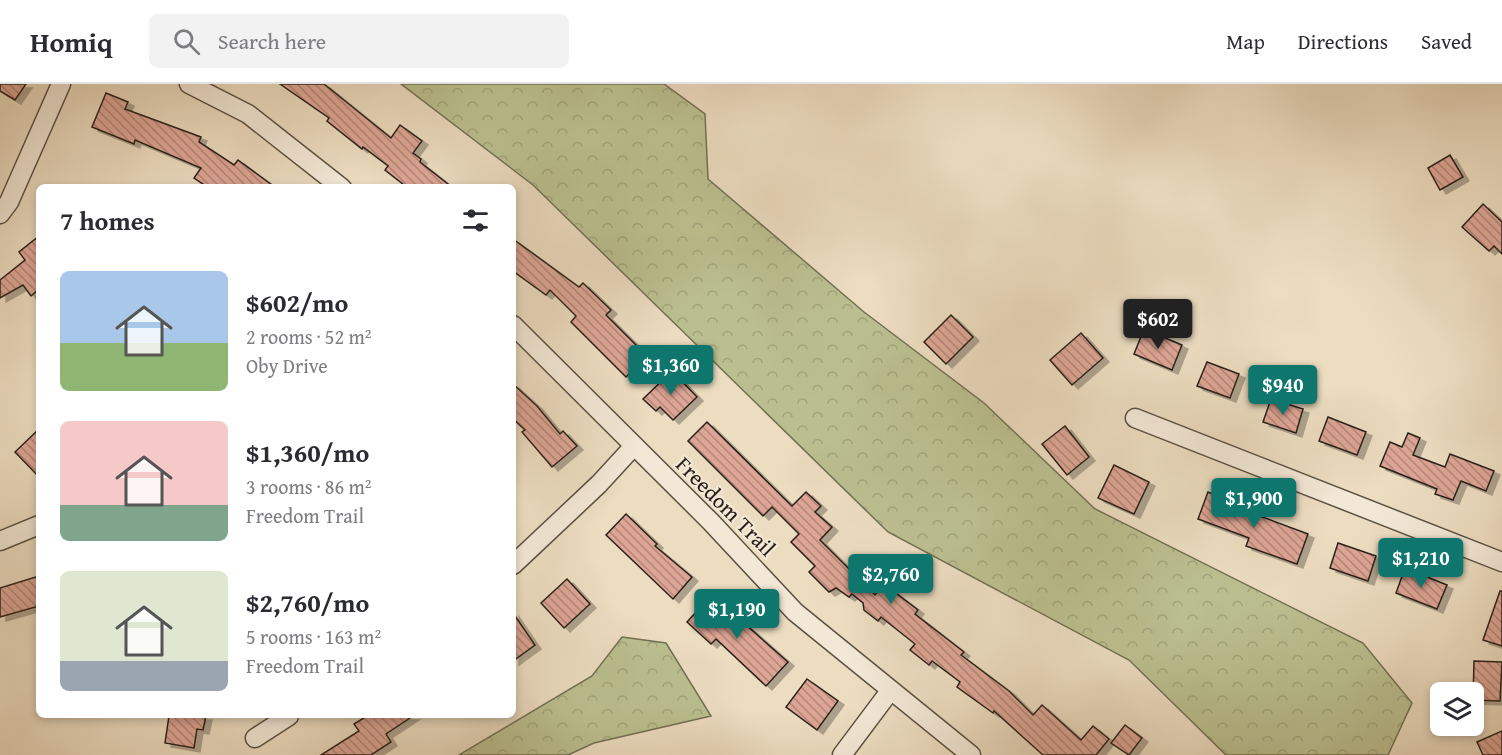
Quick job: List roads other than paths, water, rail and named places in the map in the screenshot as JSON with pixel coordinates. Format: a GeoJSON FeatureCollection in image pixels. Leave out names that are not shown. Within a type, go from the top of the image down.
{"type":"FeatureCollection","features":[{"type":"Feature","properties":{"kind":"street"},"geometry":{"type":"LineString","coordinates":[[0,214],[9,202],[61,84]]}},
{"type":"Feature","properties":{"kind":"street"},"geometry":{"type":"LineString","coordinates":[[189,84],[248,114],[337,184]]}},
{"type":"Feature","properties":{"kind":"street","name":"Freedom Trail"},"geometry":{"type":"LineString","coordinates":[[516,328],[633,447],[711,522],[795,612],[971,755]]}},
{"type":"Feature","properties":{"kind":"street"},"geometry":{"type":"LineString","coordinates":[[1135,418],[1502,562]]}},
{"type":"Feature","properties":{"kind":"street"},"geometry":{"type":"LineString","coordinates":[[516,562],[599,484],[633,447]]}},
{"type":"Feature","properties":{"kind":"street"},"geometry":{"type":"LineString","coordinates":[[0,541],[36,526]]}},
{"type":"Feature","properties":{"kind":"street"},"geometry":{"type":"LineString","coordinates":[[842,755],[890,691]]}},
{"type":"Feature","properties":{"kind":"street"},"geometry":{"type":"LineString","coordinates":[[255,738],[286,718]]}}]}
